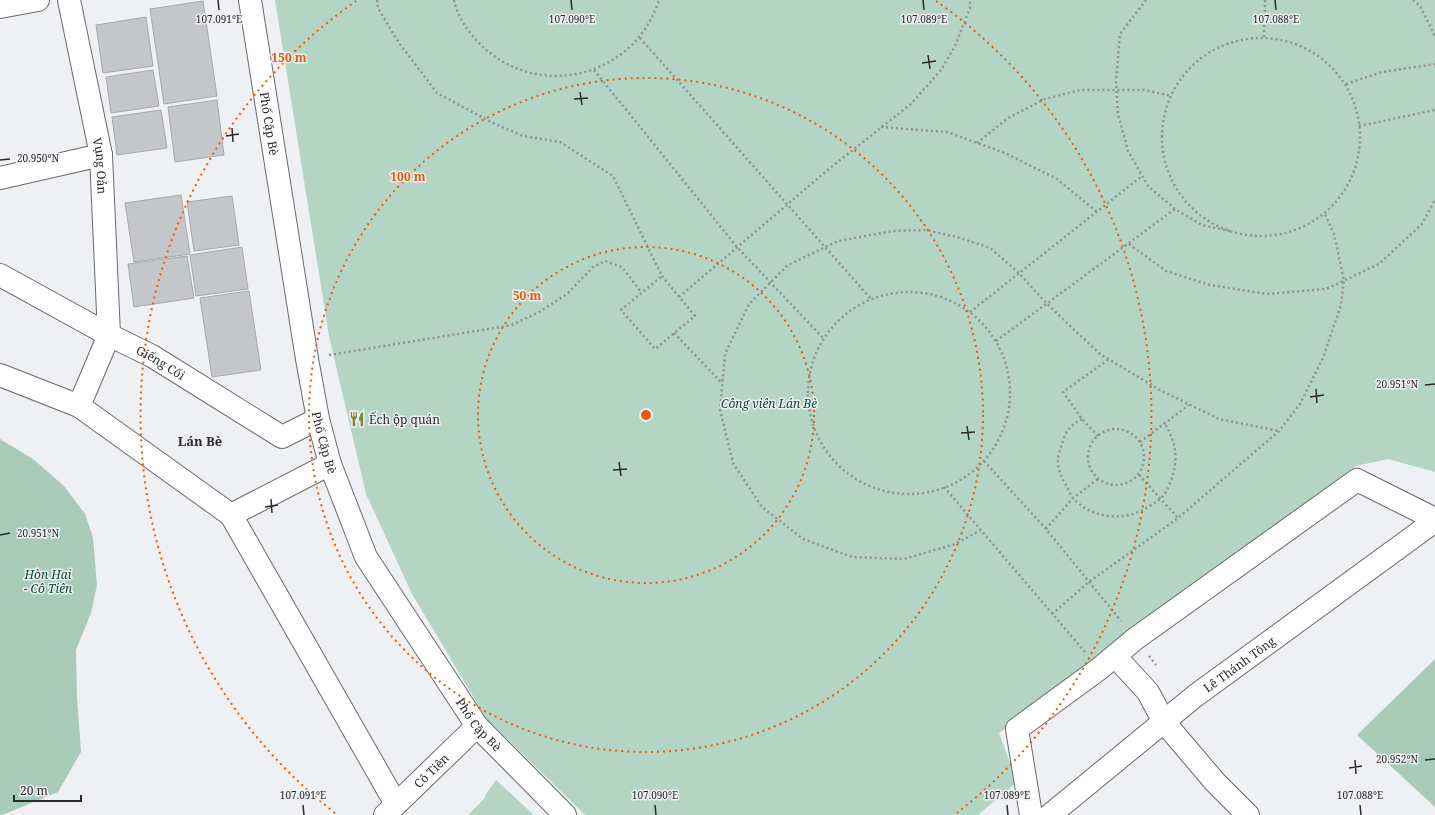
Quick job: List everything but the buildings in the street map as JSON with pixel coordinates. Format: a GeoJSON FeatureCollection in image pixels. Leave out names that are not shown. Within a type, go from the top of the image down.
{"type":"FeatureCollection","features":[{"type":"Feature","properties":{"kind":"street"},"geometry":{"type":"LineString","coordinates":[[0,7],[38,0]]}},
{"type":"Feature","properties":{"kind":"street","name":"Vụng Oản"},"geometry":{"type":"LineString","coordinates":[[69,0],[101,155],[109,335]]}},
{"type":"Feature","properties":{"kind":"street","name":"Phố Cặp Bè"},"geometry":{"type":"LineString","coordinates":[[250,0],[307,359],[318,419],[330,464],[366,557],[477,726],[565,815]]}},
{"type":"Feature","properties":{"kind":"street"},"geometry":{"type":"LineString","coordinates":[[0,178],[101,155]]}},
{"type":"Feature","properties":{"kind":"street","name":"Giếng Cối"},"geometry":{"type":"LineString","coordinates":[[0,275],[109,335],[152,356],[282,437],[318,419]]}},
{"type":"Feature","properties":{"kind":"street"},"geometry":{"type":"LineString","coordinates":[[78,406],[109,335]]}},
{"type":"Feature","properties":{"kind":"street"},"geometry":{"type":"LineString","coordinates":[[0,375],[78,406],[231,515],[390,809]]}},
{"type":"Feature","properties":{"kind":"street"},"geometry":{"type":"LineString","coordinates":[[231,515],[330,464]]}},
{"type":"Feature","properties":{"kind":"street"},"geometry":{"type":"LineString","coordinates":[[1031,815],[1017,729],[1107,663],[1135,639],[1357,480],[1435,520]]}},
{"type":"Feature","properties":{"kind":"street","name":"Lê Thánh Tông"},"geometry":{"type":"LineString","coordinates":[[1050,815],[1194,696],[1435,520]]}},
{"type":"Feature","properties":{"kind":"street"},"geometry":{"type":"LineString","coordinates":[[1107,663],[1148,692],[1164,722],[1215,782],[1248,815]]}},
{"type":"Feature","properties":{"kind":"street","name":"Cô Tiên"},"geometry":{"type":"LineString","coordinates":[[390,809],[477,726]]}},
{"type":"Feature","properties":{"kind":"path"},"geometry":{"type":"LineString","coordinates":[[377,0],[378,8],[399,43],[437,93],[491,122],[523,136],[560,142],[613,176],[662,276],[695,316],[655,350],[621,310],[662,276]]}},
{"type":"Feature","properties":{"kind":"path"},"geometry":{"type":"LineString","coordinates":[[454,0],[455,6],[468,31],[488,52],[511,66],[538,75],[552,76],[566,76],[594,70],[619,57],[640,38],[654,14],[659,0]]}},
{"type":"Feature","properties":{"kind":"path"},"geometry":{"type":"LineString","coordinates":[[679,297],[880,127],[911,104],[941,70],[955,46],[970,8],[970,0]]}},
{"type":"Feature","properties":{"kind":"path"},"geometry":{"type":"LineString","coordinates":[[1146,0],[1120,34],[1116,89],[1118,114],[1128,150],[1148,186],[1175,209],[1202,225],[1245,235],[1278,234],[1308,224],[1334,204],[1352,178],[1361,146],[1359,114],[1346,84],[1325,60],[1296,44],[1264,37],[1231,42],[1202,57],[1179,81],[1165,111],[1162,144],[1169,176],[1187,204],[1213,224],[1245,235]]}},
{"type":"Feature","properties":{"kind":"path"},"geometry":{"type":"LineString","coordinates":[[1264,37],[1265,0]]}},
{"type":"Feature","properties":{"kind":"path"},"geometry":{"type":"LineString","coordinates":[[1413,0],[1420,6],[1435,36]]}},
{"type":"Feature","properties":{"kind":"path"},"geometry":{"type":"LineString","coordinates":[[640,38],[871,299]]}},
{"type":"Feature","properties":{"kind":"path"},"geometry":{"type":"LineString","coordinates":[[1346,84],[1382,72],[1435,64]]}},
{"type":"Feature","properties":{"kind":"path"},"geometry":{"type":"LineString","coordinates":[[594,70],[737,247],[823,338]]}},
{"type":"Feature","properties":{"kind":"path"},"geometry":{"type":"LineString","coordinates":[[977,143],[1008,118],[1046,99],[1080,90],[1144,90],[1172,96]]}},
{"type":"Feature","properties":{"kind":"path"},"geometry":{"type":"LineString","coordinates":[[1359,126],[1435,110]]}},
{"type":"Feature","properties":{"kind":"path"},"geometry":{"type":"LineString","coordinates":[[880,127],[947,132],[1005,153],[1057,179],[1097,212]]}},
{"type":"Feature","properties":{"kind":"path"},"geometry":{"type":"LineString","coordinates":[[970,312],[1142,176]]}},
{"type":"Feature","properties":{"kind":"path"},"geometry":{"type":"LineString","coordinates":[[1129,244],[1166,271],[1210,286],[1267,294],[1326,289],[1379,264],[1422,224],[1435,200]]}},
{"type":"Feature","properties":{"kind":"path"},"geometry":{"type":"LineString","coordinates":[[996,341],[1175,209]]}},
{"type":"Feature","properties":{"kind":"path"},"geometry":{"type":"LineString","coordinates":[[1052,614],[1089,582],[1178,518],[1279,431],[1300,404],[1323,358],[1341,305],[1344,280],[1334,234],[1324,212]]}},
{"type":"Feature","properties":{"kind":"path"},"geometry":{"type":"LineString","coordinates":[[981,530],[954,544],[904,559],[852,557],[803,539],[762,507],[733,463],[720,410],[725,354],[749,304],[788,265],[838,241],[893,231],[926,230],[957,237],[990,248],[1019,273],[1047,304],[1100,354],[1160,390],[1219,419],[1279,431]]}},
{"type":"Feature","properties":{"kind":"path"},"geometry":{"type":"LineString","coordinates":[[307,359],[512,325],[539,312],[567,294],[593,267],[605,261],[622,267],[641,292]]}},
{"type":"Feature","properties":{"kind":"path"},"geometry":{"type":"LineString","coordinates":[[896,293],[922,293],[947,299],[970,312],[988,330],[996,341],[1006,364],[1010,390],[1008,416],[998,440],[984,461],[972,472],[958,481],[944,487],[913,494],[882,490],[853,477],[830,456],[814,429],[808,398],[811,367],[823,338],[836,322],[847,313],[871,299],[896,293]]}},
{"type":"Feature","properties":{"kind":"path"},"geometry":{"type":"LineString","coordinates":[[674,333],[722,384]]}},
{"type":"Feature","properties":{"kind":"path"},"geometry":{"type":"LineString","coordinates":[[1098,436],[1082,419],[1063,392],[1109,359]]}},
{"type":"Feature","properties":{"kind":"path"},"geometry":{"type":"LineString","coordinates":[[1140,442],[1164,422],[1189,405]]}},
{"type":"Feature","properties":{"kind":"path"},"geometry":{"type":"LineString","coordinates":[[1082,419],[1070,426],[1063,438],[1058,459],[1061,478],[1073,498],[1088,509],[1105,516],[1124,516],[1141,512],[1161,499],[1175,470],[1176,452],[1172,434],[1164,422]]}},
{"type":"Feature","properties":{"kind":"path"},"geometry":{"type":"LineString","coordinates":[[1115,429],[1125,430],[1134,435],[1144,450],[1145,459],[1143,468],[1139,475],[1132,481],[1123,485],[1115,486],[1106,484],[1098,479],[1092,472],[1088,462],[1088,453],[1098,436],[1106,431],[1115,429]]}},
{"type":"Feature","properties":{"kind":"path"},"geometry":{"type":"LineString","coordinates":[[984,461],[1046,529],[1158,667]]}},
{"type":"Feature","properties":{"kind":"path"},"geometry":{"type":"LineString","coordinates":[[1139,475],[1178,518]]}},
{"type":"Feature","properties":{"kind":"path"},"geometry":{"type":"LineString","coordinates":[[1046,529],[1073,498],[1098,479]]}},
{"type":"Feature","properties":{"kind":"path"},"geometry":{"type":"LineString","coordinates":[[944,487],[1052,614],[1107,663]]}},
{"type":"Feature","properties":{"kind":"green space","name":"Công viên Lán Bè"},"geometry":{"type":"Polygon","coordinates":[[[275,0],[1435,0],[1435,472],[1388,459],[1356,466],[999,733],[1017,782],[978,815],[585,815],[486,718],[412,594],[366,494],[329,336],[275,0]]]}},
{"type":"Feature","properties":{"kind":"green space","name":"Hòn Hai - Cô Tiên"},"geometry":{"type":"Polygon","coordinates":[[[0,439],[33,459],[64,486],[85,514],[93,537],[97,585],[91,613],[76,650],[77,697],[81,752],[58,792],[2,815],[0,815],[0,439]]]}},
{"type":"Feature","properties":{"kind":"green space"},"geometry":{"type":"Polygon","coordinates":[[[1435,659],[1435,807],[1357,735],[1435,659]]]}},
{"type":"Feature","properties":{"kind":"green space"},"geometry":{"type":"Polygon","coordinates":[[[496,780],[534,815],[468,815],[484,799],[496,780]]]}},
{"type":"Feature","properties":{"kind":"place","name":"Ếch ộp quán"},"geometry":{"type":"Point","coordinates":[357,419]}},
{"type":"Feature","properties":{"kind":"district","name":"Lán Bè"},"geometry":{"type":"Point","coordinates":[200,441]}}]}
